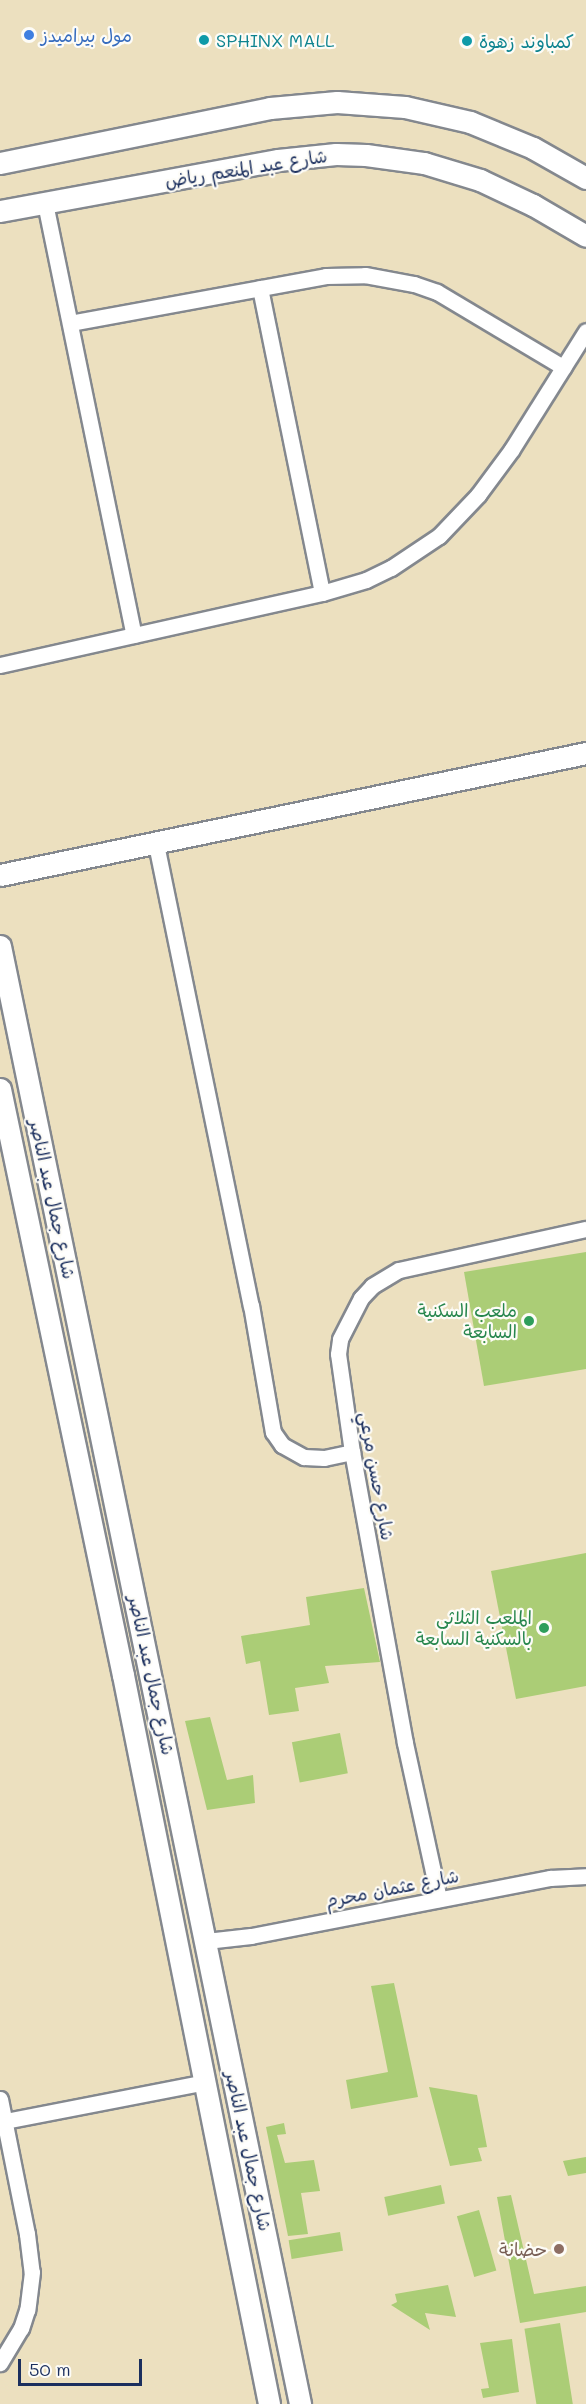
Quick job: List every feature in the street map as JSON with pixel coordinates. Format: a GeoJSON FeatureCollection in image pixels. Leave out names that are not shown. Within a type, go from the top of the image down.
{"type":"FeatureCollection","features":[{"type":"Feature","properties":{"kind":"main road"},"geometry":{"type":"LineString","coordinates":[[0,163],[270,108],[337,102],[405,107],[470,122],[533,148],[586,178]]}},
{"type":"Feature","properties":{"kind":"main road","name":"شارع عبد المنعم رياض"},"geometry":{"type":"LineString","coordinates":[[0,212],[278,160],[327,155],[366,155],[424,163],[480,180],[533,205],[586,236]]}},
{"type":"Feature","properties":{"kind":"main road"},"geometry":{"type":"LineString","coordinates":[[0,875],[586,753]]}},
{"type":"Feature","properties":{"kind":"main road","name":"شارع جمال عبد الناصر"},"geometry":{"type":"LineString","coordinates":[[0,946],[300,2404]]}},
{"type":"Feature","properties":{"kind":"main road","name":"شارع جمال عبد الناصر"},"geometry":{"type":"LineString","coordinates":[[0,1089],[123,1675],[269,2404]]}},
{"type":"Feature","properties":{"kind":"main road"},"geometry":{"type":"LineString","coordinates":[[123,1675],[151,1671]]}},
{"type":"Feature","properties":{"kind":"street"},"geometry":{"type":"LineString","coordinates":[[45,203],[134,635]]}},
{"type":"Feature","properties":{"kind":"street"},"geometry":{"type":"LineString","coordinates":[[70,323],[260,288],[345,275],[389,278],[414,284],[459,303],[563,367]]}},
{"type":"Feature","properties":{"kind":"street"},"geometry":{"type":"LineString","coordinates":[[260,288],[322,593]]}},
{"type":"Feature","properties":{"kind":"street"},"geometry":{"type":"LineString","coordinates":[[0,664],[322,593],[355,584],[392,568],[439,537],[460,517],[496,473],[586,331]]}},
{"type":"Feature","properties":{"kind":"street"},"geometry":{"type":"LineString","coordinates":[[156,844],[251,1305],[273,1432],[282,1445],[304,1456],[324,1458],[352,1452]]}},
{"type":"Feature","properties":{"kind":"street","name":"شارع حسن مرعي"},"geometry":{"type":"LineString","coordinates":[[439,1899],[405,1743],[352,1452],[338,1354],[340,1339],[352,1312],[372,1286],[386,1276],[416,1265],[586,1229]]}},
{"type":"Feature","properties":{"kind":"street","name":"شارع عثمان محرم"},"geometry":{"type":"LineString","coordinates":[[206,1941],[251,1936],[550,1878],[586,1876]]}},
{"type":"Feature","properties":{"kind":"street"},"geometry":{"type":"LineString","coordinates":[[2,2122],[205,2082]]}},
{"type":"Feature","properties":{"kind":"street"},"geometry":{"type":"LineString","coordinates":[[0,2099],[2,2122],[31,2253],[32,2272],[27,2310],[21,2328],[0,2363]]}},
{"type":"Feature","properties":{"kind":"green space","name":"ملعب السكنية السابعة"},"geometry":{"type":"Polygon","coordinates":[[[586,1252],[586,1369],[484,1386],[464,1272],[586,1252]]]}},
{"type":"Feature","properties":{"kind":"green space","name":"الملعب الثلاثي بالسكنية السابعة"},"geometry":{"type":"Polygon","coordinates":[[[586,1553],[586,1686],[516,1699],[491,1571],[586,1553]]]}},
{"type":"Feature","properties":{"kind":"green space"},"geometry":{"type":"Polygon","coordinates":[[[364,1588],[380,1662],[325,1666],[329,1683],[295,1688],[299,1711],[269,1715],[260,1661],[246,1664],[241,1636],[310,1625],[306,1597],[364,1588]]]}},
{"type":"Feature","properties":{"kind":"green space"},"geometry":{"type":"Polygon","coordinates":[[[210,1717],[227,1780],[253,1775],[255,1803],[207,1810],[185,1721],[210,1717]]]}},
{"type":"Feature","properties":{"kind":"green space"},"geometry":{"type":"Polygon","coordinates":[[[340,1733],[348,1773],[300,1783],[292,1742],[340,1733]]]}},
{"type":"Feature","properties":{"kind":"green space"},"geometry":{"type":"Polygon","coordinates":[[[394,1983],[418,2097],[351,2109],[346,2080],[388,2072],[371,1986],[394,1983]]]}},
{"type":"Feature","properties":{"kind":"green space"},"geometry":{"type":"Polygon","coordinates":[[[429,2087],[477,2095],[487,2147],[478,2148],[482,2161],[450,2166],[429,2087]]]}},
{"type":"Feature","properties":{"kind":"green space"},"geometry":{"type":"Polygon","coordinates":[[[284,2123],[286,2134],[277,2135],[285,2163],[314,2160],[320,2191],[301,2193],[308,2234],[288,2236],[266,2127],[284,2123]]]}},
{"type":"Feature","properties":{"kind":"green space"},"geometry":{"type":"Polygon","coordinates":[[[586,2157],[586,2173],[568,2176],[563,2161],[586,2157]]]}},
{"type":"Feature","properties":{"kind":"green space"},"geometry":{"type":"Polygon","coordinates":[[[441,2185],[445,2204],[388,2216],[384,2197],[441,2185]]]}},
{"type":"Feature","properties":{"kind":"green space"},"geometry":{"type":"Polygon","coordinates":[[[511,2195],[534,2294],[586,2286],[586,2312],[520,2323],[497,2197],[511,2195]]]}},
{"type":"Feature","properties":{"kind":"green space"},"geometry":{"type":"Polygon","coordinates":[[[479,2210],[496,2271],[474,2277],[457,2216],[479,2210]]]}},
{"type":"Feature","properties":{"kind":"green space"},"geometry":{"type":"Polygon","coordinates":[[[340,2232],[343,2251],[292,2259],[289,2240],[340,2232]]]}},
{"type":"Feature","properties":{"kind":"green space"},"geometry":{"type":"Polygon","coordinates":[[[448,2285],[456,2317],[425,2313],[430,2330],[391,2305],[397,2302],[395,2294],[448,2285]]]}},
{"type":"Feature","properties":{"kind":"green space"},"geometry":{"type":"Polygon","coordinates":[[[560,2323],[573,2404],[536,2404],[524,2329],[560,2323]]]}},
{"type":"Feature","properties":{"kind":"green space"},"geometry":{"type":"Polygon","coordinates":[[[512,2339],[519,2392],[483,2398],[481,2389],[489,2388],[480,2343],[512,2339]]]}},
{"type":"Feature","properties":{"kind":"place","name":"مول بيراميدز"},"geometry":{"type":"Point","coordinates":[29,35]}},
{"type":"Feature","properties":{"kind":"place","name":"SPHINX MALL"},"geometry":{"type":"Point","coordinates":[204,40]}},
{"type":"Feature","properties":{"kind":"place","name":"كمباوند زهوة"},"geometry":{"type":"Point","coordinates":[467,41]}},
{"type":"Feature","properties":{"kind":"place","name":"ملعب السكنية السابعة"},"geometry":{"type":"Point","coordinates":[529,1321]}},
{"type":"Feature","properties":{"kind":"place","name":"الملعب الثلاثي بالسكنية السابعة"},"geometry":{"type":"Point","coordinates":[544,1628]}},
{"type":"Feature","properties":{"kind":"place","name":"حضانة"},"geometry":{"type":"Point","coordinates":[559,2249]}}]}
